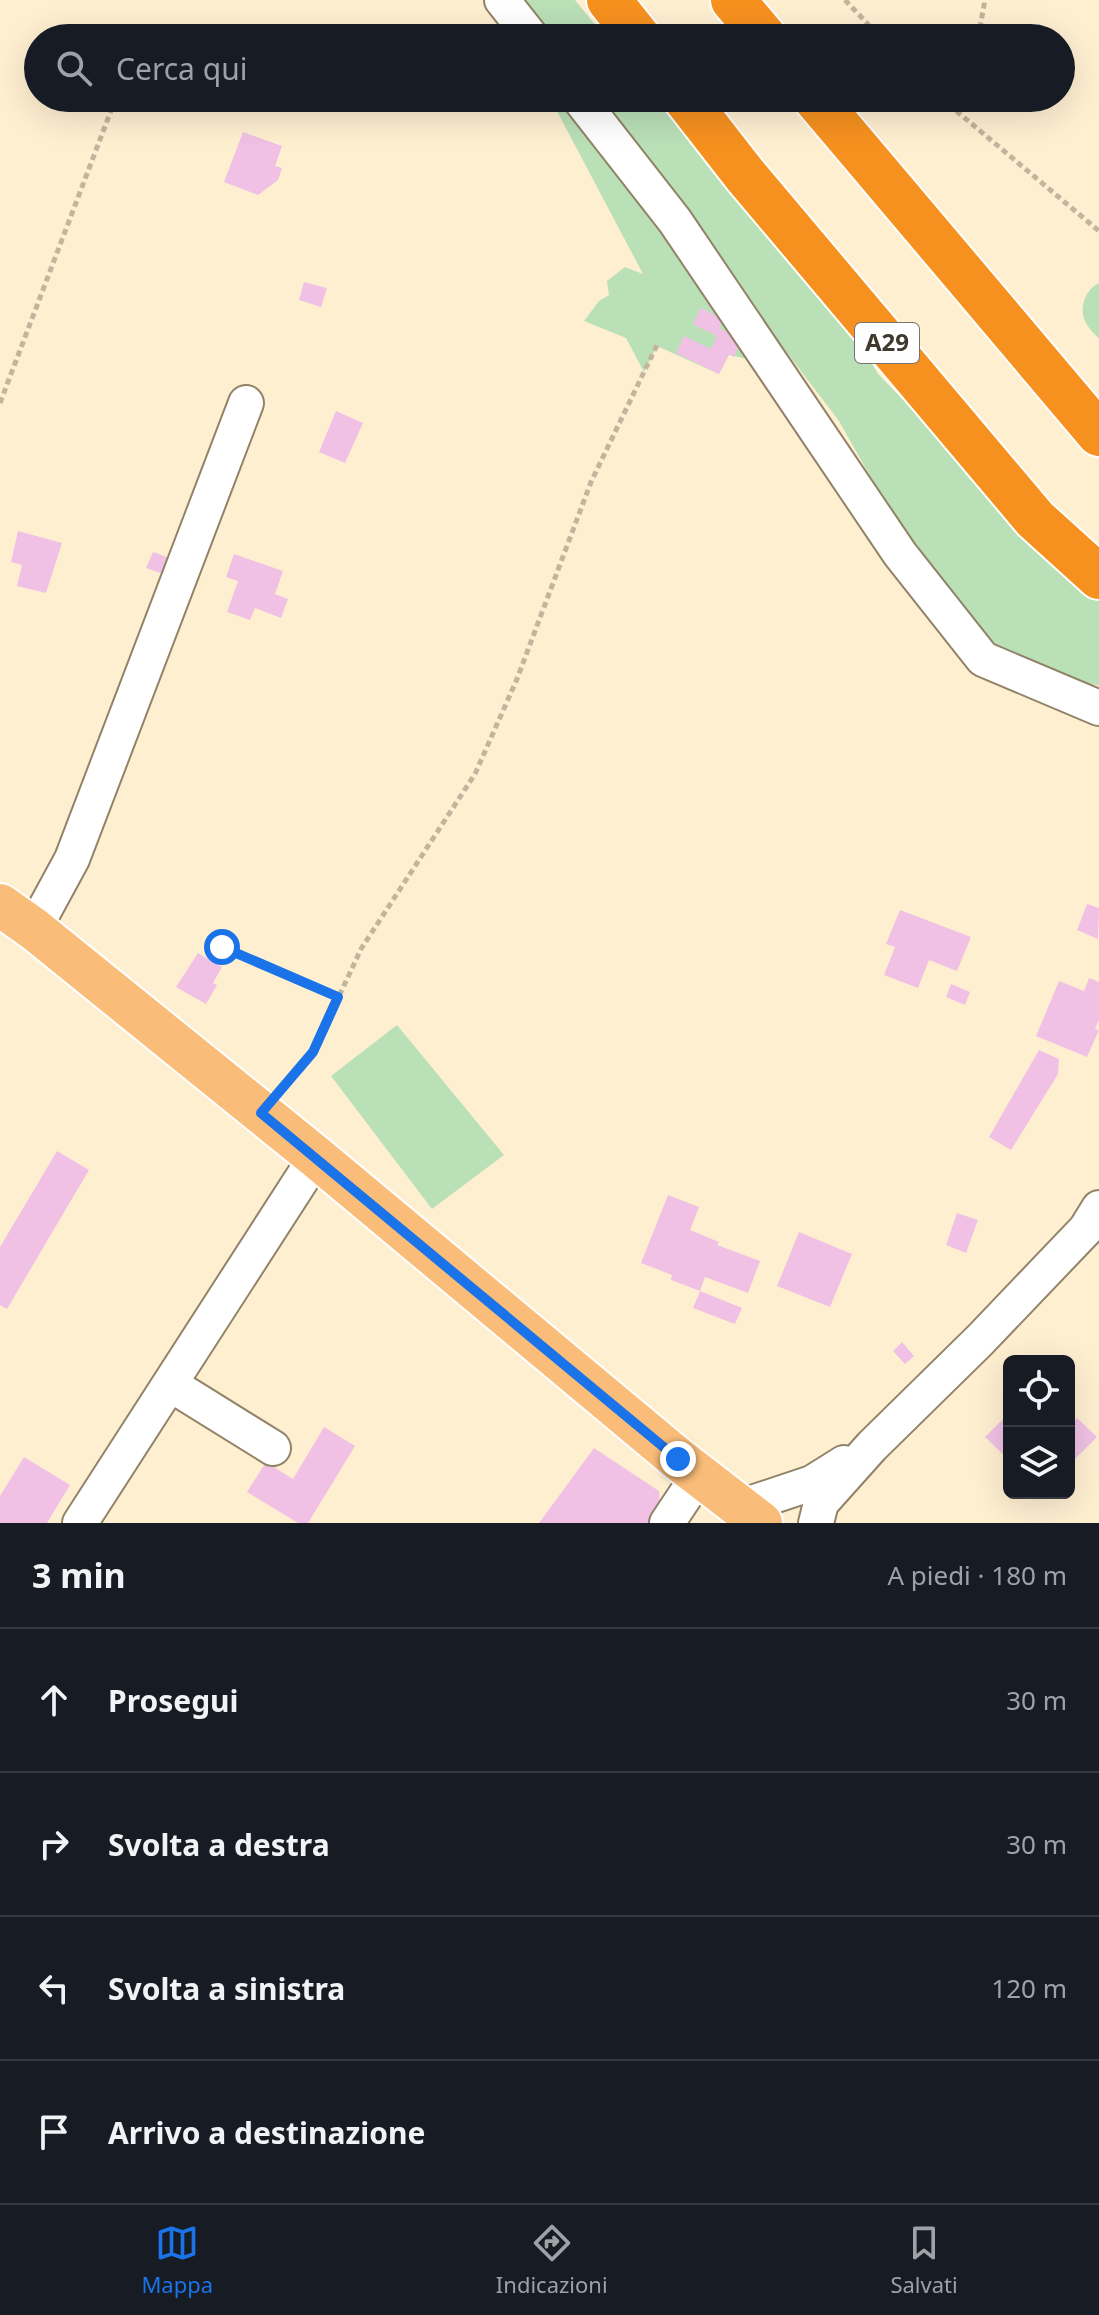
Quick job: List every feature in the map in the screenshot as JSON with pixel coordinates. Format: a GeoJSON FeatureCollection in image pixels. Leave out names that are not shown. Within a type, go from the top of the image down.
{"type":"FeatureCollection","features":[{"type":"Feature","properties":{"kind":"highway"},"geometry":{"type":"LineString","coordinates":[[609,0],[628,24]]}},
{"type":"Feature","properties":{"kind":"highway"},"geometry":{"type":"LineString","coordinates":[[733,0],[753,24]]}},
{"type":"Feature","properties":{"kind":"highway","name":"A29"},"geometry":{"type":"LineString","coordinates":[[696,112],[745,175],[1035,519],[1099,577]]}},
{"type":"Feature","properties":{"kind":"highway"},"geometry":{"type":"LineString","coordinates":[[827,112],[1099,434]]}},
{"type":"Feature","properties":{"kind":"main road"},"geometry":{"type":"LineString","coordinates":[[0,905],[34,929],[316,1157],[751,1515]]}},
{"type":"Feature","properties":{"kind":"street"},"geometry":{"type":"LineString","coordinates":[[502,0],[521,24]]}},
{"type":"Feature","properties":{"kind":"street"},"geometry":{"type":"LineString","coordinates":[[590,112],[675,221],[900,554],[983,659],[1099,708]]}},
{"type":"Feature","properties":{"kind":"street"},"geometry":{"type":"LineString","coordinates":[[34,929],[72,859],[246,403]]}},
{"type":"Feature","properties":{"kind":"street"},"geometry":{"type":"LineString","coordinates":[[80,1523],[316,1157]]}},
{"type":"Feature","properties":{"kind":"street"},"geometry":{"type":"LineString","coordinates":[[816,1523],[821,1503],[872,1446],[980,1340],[1086,1229],[1099,1208]]}},
{"type":"Feature","properties":{"kind":"street"},"geometry":{"type":"LineString","coordinates":[[170,1384],[273,1448]]}},
{"type":"Feature","properties":{"kind":"street"},"geometry":{"type":"LineString","coordinates":[[751,1515],[812,1483],[872,1446]]}},
{"type":"Feature","properties":{"kind":"street"},"geometry":{"type":"LineString","coordinates":[[667,1523],[699,1475]]}},
{"type":"Feature","properties":{"kind":"path"},"geometry":{"type":"LineString","coordinates":[[845,0],[868,24]]}},
{"type":"Feature","properties":{"kind":"path"},"geometry":{"type":"LineString","coordinates":[[981,24],[985,0]]}},
{"type":"Feature","properties":{"kind":"path"},"geometry":{"type":"LineString","coordinates":[[0,403],[110,112]]}},
{"type":"Feature","properties":{"kind":"path"},"geometry":{"type":"LineString","coordinates":[[958,112],[1099,231]]}},
{"type":"Feature","properties":{"kind":"path"},"geometry":{"type":"LineString","coordinates":[[261,1113],[313,1052],[361,949],[475,774],[517,679],[591,482],[657,345]]}},
{"type":"Feature","properties":{"kind":"path"},"geometry":{"type":"LineString","coordinates":[[222,947],[338,997]]}},
{"type":"Feature","properties":{"kind":"green space"},"geometry":{"type":"Polygon","coordinates":[[[516,0],[575,0],[595,24],[535,24],[516,0]]]}},
{"type":"Feature","properties":{"kind":"green space"},"geometry":{"type":"Polygon","coordinates":[[[557,112],[576,112],[706,287],[748,359],[729,355],[719,374],[657,346],[644,372],[626,338],[584,321],[599,301],[609,295],[607,281],[625,267],[643,274],[557,112]]]}},
{"type":"Feature","properties":{"kind":"green space"},"geometry":{"type":"Polygon","coordinates":[[[604,112],[666,112],[869,359],[878,374],[1068,570],[1099,567],[1099,685],[1070,683],[980,640],[892,515],[839,421],[604,112]]]}},
{"type":"Feature","properties":{"kind":"green space"},"geometry":{"type":"Polygon","coordinates":[[[1099,283],[1099,339],[1087,325],[1083,306],[1090,290],[1099,283]]]}},
{"type":"Feature","properties":{"kind":"green space"},"geometry":{"type":"Polygon","coordinates":[[[397,1025],[504,1155],[432,1209],[331,1076],[397,1025]]]}},
{"type":"Feature","properties":{"kind":"building"},"geometry":{"type":"Polygon","coordinates":[[[243,132],[282,146],[275,166],[282,168],[278,180],[258,195],[224,182],[243,132]]]}},
{"type":"Feature","properties":{"kind":"building"},"geometry":{"type":"Polygon","coordinates":[[[304,282],[327,288],[321,307],[299,300],[304,282]]]}},
{"type":"Feature","properties":{"kind":"building"},"geometry":{"type":"Polygon","coordinates":[[[701,308],[723,319],[719,328],[742,339],[734,357],[729,354],[719,374],[676,353],[684,336],[711,349],[717,336],[693,324],[701,308]]]}},
{"type":"Feature","properties":{"kind":"building"},"geometry":{"type":"Polygon","coordinates":[[[336,411],[363,423],[345,463],[319,452],[336,411]]]}},
{"type":"Feature","properties":{"kind":"building"},"geometry":{"type":"Polygon","coordinates":[[[18,531],[62,543],[46,593],[17,586],[22,565],[11,562],[18,531]]]}},
{"type":"Feature","properties":{"kind":"building"},"geometry":{"type":"Polygon","coordinates":[[[153,552],[169,558],[163,574],[146,568],[153,552]]]}},
{"type":"Feature","properties":{"kind":"building"},"geometry":{"type":"Polygon","coordinates":[[[234,554],[283,571],[275,594],[288,599],[281,618],[255,608],[250,620],[227,612],[238,581],[226,577],[234,554]]]}},
{"type":"Feature","properties":{"kind":"building"},"geometry":{"type":"Polygon","coordinates":[[[1087,904],[1099,908],[1098,939],[1077,930],[1087,904]]]}},
{"type":"Feature","properties":{"kind":"building"},"geometry":{"type":"Polygon","coordinates":[[[900,910],[971,937],[957,971],[929,960],[918,988],[884,975],[895,947],[886,944],[900,910]]]}},
{"type":"Feature","properties":{"kind":"building"},"geometry":{"type":"Polygon","coordinates":[[[198,953],[222,967],[213,983],[217,985],[206,1004],[176,987],[198,953]]]}},
{"type":"Feature","properties":{"kind":"building"},"geometry":{"type":"Polygon","coordinates":[[[1089,978],[1099,982],[1099,1020],[1095,1029],[1099,1030],[1087,1057],[1036,1036],[1059,981],[1084,991],[1089,978]]]}},
{"type":"Feature","properties":{"kind":"building"},"geometry":{"type":"Polygon","coordinates":[[[951,984],[970,992],[965,1005],[946,997],[951,984]]]}},
{"type":"Feature","properties":{"kind":"building"},"geometry":{"type":"Polygon","coordinates":[[[1039,1050],[1059,1059],[1058,1074],[1011,1150],[989,1137],[1039,1050]]]}},
{"type":"Feature","properties":{"kind":"building"},"geometry":{"type":"Polygon","coordinates":[[[57,1151],[89,1170],[7,1309],[0,1305],[0,1247],[57,1151]]]}},
{"type":"Feature","properties":{"kind":"building"},"geometry":{"type":"Polygon","coordinates":[[[668,1195],[699,1207],[690,1230],[719,1242],[717,1245],[760,1261],[748,1293],[705,1277],[700,1291],[671,1280],[672,1275],[641,1263],[668,1195]]]}},
{"type":"Feature","properties":{"kind":"building"},"geometry":{"type":"Polygon","coordinates":[[[957,1213],[978,1220],[966,1253],[946,1245],[957,1213]]]}},
{"type":"Feature","properties":{"kind":"building"},"geometry":{"type":"Polygon","coordinates":[[[799,1232],[852,1254],[830,1307],[777,1286],[799,1232]]]}},
{"type":"Feature","properties":{"kind":"building"},"geometry":{"type":"Polygon","coordinates":[[[700,1291],[742,1308],[735,1324],[693,1308],[700,1291]]]}},
{"type":"Feature","properties":{"kind":"building"},"geometry":{"type":"Polygon","coordinates":[[[902,1342],[914,1356],[905,1364],[893,1351],[902,1342]]]}},
{"type":"Feature","properties":{"kind":"building"},"geometry":{"type":"Polygon","coordinates":[[[1077,1418],[1097,1437],[1075,1459],[1075,1427],[1077,1418]]]}},
{"type":"Feature","properties":{"kind":"building"},"geometry":{"type":"Polygon","coordinates":[[[1003,1419],[1003,1454],[985,1437],[1003,1419]]]}},
{"type":"Feature","properties":{"kind":"building"},"geometry":{"type":"Polygon","coordinates":[[[324,1427],[355,1446],[308,1523],[298,1523],[247,1492],[266,1462],[293,1479],[324,1427]]]}},
{"type":"Feature","properties":{"kind":"building"},"geometry":{"type":"Polygon","coordinates":[[[594,1448],[659,1491],[661,1518],[657,1523],[539,1523],[594,1448]]]}},
{"type":"Feature","properties":{"kind":"building"},"geometry":{"type":"Polygon","coordinates":[[[24,1457],[70,1485],[47,1523],[0,1523],[0,1496],[24,1457]]]}},
{"type":"Feature","properties":{"kind":"route"},"geometry":{"type":"LineString","coordinates":[[222,947],[338,997],[313,1052],[261,1113],[678,1459]]}}]}
